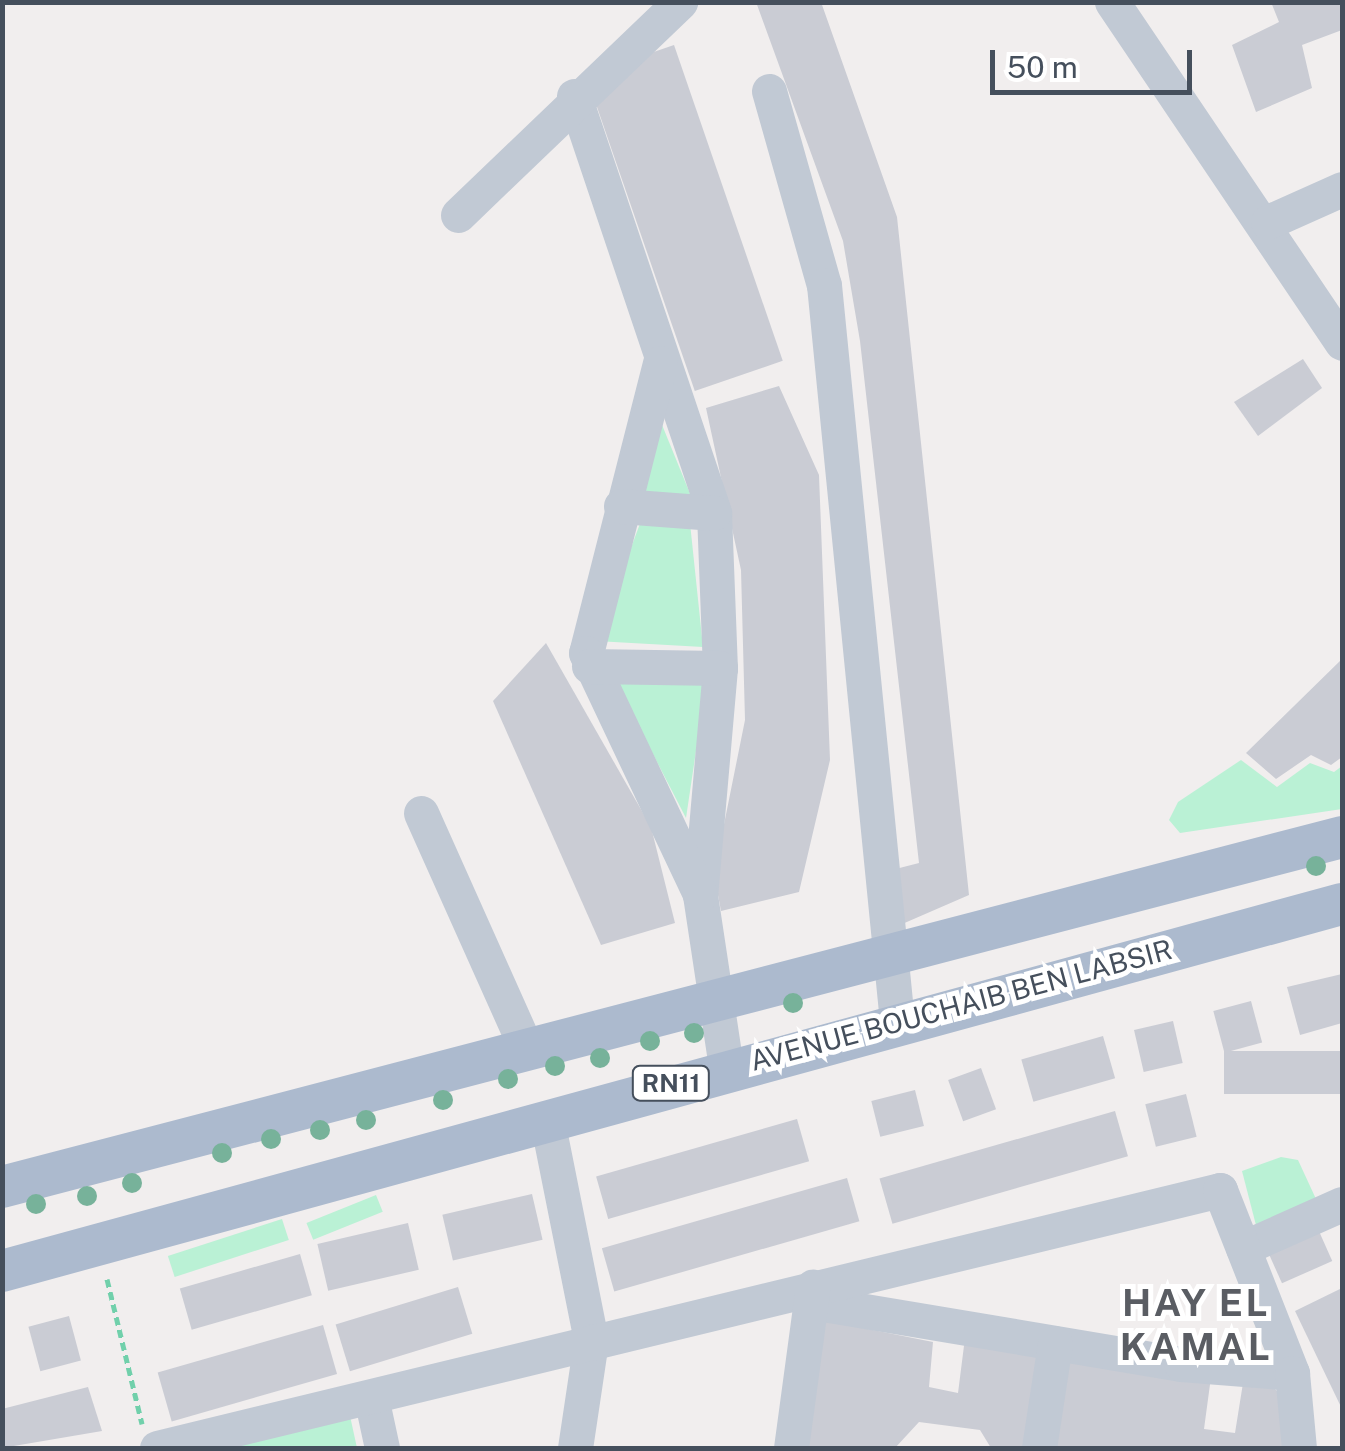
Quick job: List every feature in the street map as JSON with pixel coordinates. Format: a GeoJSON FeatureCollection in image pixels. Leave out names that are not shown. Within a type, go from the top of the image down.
{"type":"FeatureCollection","features":[{"type":"Feature","properties":{"kind":"main road","name":"RN11"},"geometry":{"type":"LineString","coordinates":[[2,1187],[1342,837]]}},
{"type":"Feature","properties":{"kind":"main road","name":"AVENUE BOUCHAIB BEN LABSIR"},"geometry":{"type":"LineString","coordinates":[[2,1272],[726,1067],[1342,904]]}},
{"type":"Feature","properties":{"kind":"street"},"geometry":{"type":"LineString","coordinates":[[458,215],[574,96],[680,2]]}},
{"type":"Feature","properties":{"kind":"street"},"geometry":{"type":"LineString","coordinates":[[1112,2],[1268,222],[1342,343]]}},
{"type":"Feature","properties":{"kind":"street"},"geometry":{"type":"LineString","coordinates":[[769,92],[824,285],[887,956],[897,1022]]}},
{"type":"Feature","properties":{"kind":"street"},"geometry":{"type":"LineString","coordinates":[[574,96],[660,363],[714,513],[720,668],[700,894],[726,1067]]}},
{"type":"Feature","properties":{"kind":"street"},"geometry":{"type":"LineString","coordinates":[[1268,222],[1342,189]]}},
{"type":"Feature","properties":{"kind":"street"},"geometry":{"type":"LineString","coordinates":[[660,363],[585,639],[590,666],[700,894]]}},
{"type":"Feature","properties":{"kind":"street"},"geometry":{"type":"LineString","coordinates":[[621,506],[714,513]]}},
{"type":"Feature","properties":{"kind":"street"},"geometry":{"type":"LineString","coordinates":[[590,666],[720,668]]}},
{"type":"Feature","properties":{"kind":"street"},"geometry":{"type":"LineString","coordinates":[[421,813],[527,1050]]}},
{"type":"Feature","properties":{"kind":"street"},"geometry":{"type":"LineString","coordinates":[[547,1120],[591,1342],[575,1448]]}},
{"type":"Feature","properties":{"kind":"street"},"geometry":{"type":"LineString","coordinates":[[150,1439],[372,1397],[591,1342],[812,1294],[1220,1190],[1292,1372],[1299,1448]]}},
{"type":"Feature","properties":{"kind":"street"},"geometry":{"type":"LineString","coordinates":[[1243,1248],[1342,1204]]}},
{"type":"Feature","properties":{"kind":"street"},"geometry":{"type":"LineString","coordinates":[[812,1294],[1055,1343],[1292,1372]]}},
{"type":"Feature","properties":{"kind":"street"},"geometry":{"type":"LineString","coordinates":[[792,1448],[812,1294]]}},
{"type":"Feature","properties":{"kind":"street"},"geometry":{"type":"LineString","coordinates":[[1039,1448],[1055,1343]]}},
{"type":"Feature","properties":{"kind":"street"},"geometry":{"type":"LineString","coordinates":[[372,1397],[382,1448]]}},
{"type":"Feature","properties":{"kind":"path"},"geometry":{"type":"LineString","coordinates":[[99,1247],[150,1439]]}},
{"type":"Feature","properties":{"kind":"green space"},"geometry":{"type":"Polygon","coordinates":[[[658,415],[691,496],[643,495],[658,415]]]}},
{"type":"Feature","properties":{"kind":"green space"},"geometry":{"type":"Polygon","coordinates":[[[644,513],[690,523],[703,647],[596,641],[644,513]]]}},
{"type":"Feature","properties":{"kind":"green space"},"geometry":{"type":"Polygon","coordinates":[[[611,673],[706,684],[686,818],[611,673]]]}},
{"type":"Feature","properties":{"kind":"green space"},"geometry":{"type":"Polygon","coordinates":[[[1241,760],[1277,787],[1310,763],[1334,772],[1342,766],[1342,809],[1180,833],[1169,820],[1178,802],[1241,760]]]}},
{"type":"Feature","properties":{"kind":"green space"},"geometry":{"type":"Polygon","coordinates":[[[1281,1157],[1298,1160],[1316,1199],[1258,1233],[1242,1171],[1281,1157]]]}},
{"type":"Feature","properties":{"kind":"green space"},"geometry":{"type":"Polygon","coordinates":[[[376,1195],[383,1212],[313,1240],[306,1223],[376,1195]]]}},
{"type":"Feature","properties":{"kind":"green space"},"geometry":{"type":"Polygon","coordinates":[[[282,1219],[289,1240],[175,1277],[168,1256],[282,1219]]]}},
{"type":"Feature","properties":{"kind":"green space"},"geometry":{"type":"Polygon","coordinates":[[[350,1416],[357,1448],[221,1448],[350,1416]]]}},
{"type":"Feature","properties":{"kind":"building"},"geometry":{"type":"Polygon","coordinates":[[[756,2],[821,2],[897,217],[969,895],[893,928],[880,873],[919,863],[860,341],[843,241],[756,2]]]}},
{"type":"Feature","properties":{"kind":"building"},"geometry":{"type":"Polygon","coordinates":[[[1271,2],[1342,2],[1342,30],[1302,45],[1312,88],[1256,112],[1232,45],[1279,22],[1271,2]]]}},
{"type":"Feature","properties":{"kind":"building"},"geometry":{"type":"Polygon","coordinates":[[[674,45],[783,361],[695,391],[586,75],[674,45]]]}},
{"type":"Feature","properties":{"kind":"building"},"geometry":{"type":"Polygon","coordinates":[[[1303,359],[1322,388],[1258,436],[1234,402],[1303,359]]]}},
{"type":"Feature","properties":{"kind":"building"},"geometry":{"type":"Polygon","coordinates":[[[779,386],[819,475],[830,760],[799,892],[721,911],[714,874],[745,720],[741,570],[706,408],[779,386]]]}},
{"type":"Feature","properties":{"kind":"building"},"geometry":{"type":"Polygon","coordinates":[[[546,643],[651,827],[675,923],[601,945],[493,701],[546,643]]]}},
{"type":"Feature","properties":{"kind":"building"},"geometry":{"type":"Polygon","coordinates":[[[1342,659],[1342,757],[1331,765],[1311,755],[1276,779],[1246,753],[1342,659]]]}},
{"type":"Feature","properties":{"kind":"building"},"geometry":{"type":"Polygon","coordinates":[[[1342,974],[1342,1023],[1300,1035],[1287,987],[1342,974]]]}},
{"type":"Feature","properties":{"kind":"building"},"geometry":{"type":"Polygon","coordinates":[[[1251,1001],[1262,1043],[1224,1053],[1213,1011],[1251,1001]]]}},
{"type":"Feature","properties":{"kind":"building"},"geometry":{"type":"Polygon","coordinates":[[[1173,1021],[1183,1063],[1144,1072],[1134,1030],[1173,1021]]]}},
{"type":"Feature","properties":{"kind":"building"},"geometry":{"type":"Polygon","coordinates":[[[1103,1036],[1115,1078],[1033,1102],[1021,1059],[1103,1036]]]}},
{"type":"Feature","properties":{"kind":"building"},"geometry":{"type":"Polygon","coordinates":[[[1224,1051],[1342,1051],[1342,1094],[1224,1094],[1224,1051]]]}},
{"type":"Feature","properties":{"kind":"building"},"geometry":{"type":"Polygon","coordinates":[[[981,1068],[996,1109],[963,1121],[948,1080],[981,1068]]]}},
{"type":"Feature","properties":{"kind":"building"},"geometry":{"type":"Polygon","coordinates":[[[915,1090],[924,1126],[880,1137],[871,1101],[915,1090]]]}},
{"type":"Feature","properties":{"kind":"building"},"geometry":{"type":"Polygon","coordinates":[[[1186,1094],[1197,1137],[1156,1147],[1145,1104],[1186,1094]]]}},
{"type":"Feature","properties":{"kind":"building"},"geometry":{"type":"Polygon","coordinates":[[[1115,1111],[1128,1156],[892,1224],[879,1179],[1115,1111]]]}},
{"type":"Feature","properties":{"kind":"building"},"geometry":{"type":"Polygon","coordinates":[[[797,1119],[809,1161],[608,1219],[596,1177],[797,1119]]]}},
{"type":"Feature","properties":{"kind":"building"},"geometry":{"type":"Polygon","coordinates":[[[847,1178],[859,1221],[614,1292],[602,1248],[847,1178]]]}},
{"type":"Feature","properties":{"kind":"building"},"geometry":{"type":"Polygon","coordinates":[[[532,1194],[543,1240],[453,1260],[442,1215],[532,1194]]]}},
{"type":"Feature","properties":{"kind":"building"},"geometry":{"type":"Polygon","coordinates":[[[408,1223],[419,1270],[328,1291],[317,1244],[408,1223]]]}},
{"type":"Feature","properties":{"kind":"building"},"geometry":{"type":"Polygon","coordinates":[[[1318,1229],[1332,1261],[1282,1283],[1268,1251],[1318,1229]]]}},
{"type":"Feature","properties":{"kind":"building"},"geometry":{"type":"Polygon","coordinates":[[[300,1254],[312,1295],[192,1330],[180,1288],[300,1254]]]}},
{"type":"Feature","properties":{"kind":"building"},"geometry":{"type":"Polygon","coordinates":[[[458,1287],[472,1334],[350,1371],[336,1324],[458,1287]]]}},
{"type":"Feature","properties":{"kind":"building"},"geometry":{"type":"Polygon","coordinates":[[[1342,1288],[1342,1409],[1295,1311],[1342,1288]]]}},
{"type":"Feature","properties":{"kind":"building"},"geometry":{"type":"Polygon","coordinates":[[[69,1316],[81,1360],[40,1371],[28,1327],[69,1316]]]}},
{"type":"Feature","properties":{"kind":"building"},"geometry":{"type":"Polygon","coordinates":[[[823,1320],[933,1342],[929,1387],[958,1393],[966,1330],[1050,1348],[1030,1448],[991,1448],[980,1430],[919,1422],[895,1448],[804,1448],[823,1320]]]}},
{"type":"Feature","properties":{"kind":"building"},"geometry":{"type":"Polygon","coordinates":[[[323,1325],[337,1374],[172,1421],[158,1372],[323,1325]]]}},
{"type":"Feature","properties":{"kind":"building"},"geometry":{"type":"Polygon","coordinates":[[[1066,1358],[1211,1377],[1204,1429],[1235,1433],[1243,1383],[1273,1387],[1289,1403],[1283,1448],[1052,1448],[1066,1358]]]}},
{"type":"Feature","properties":{"kind":"building"},"geometry":{"type":"Polygon","coordinates":[[[88,1387],[102,1431],[2,1448],[2,1409],[88,1387]]]}},
{"type":"Feature","properties":{"kind":"district","name":"HAY EL KAMAL"},"geometry":{"type":"Point","coordinates":[1196,1325]}}]}
